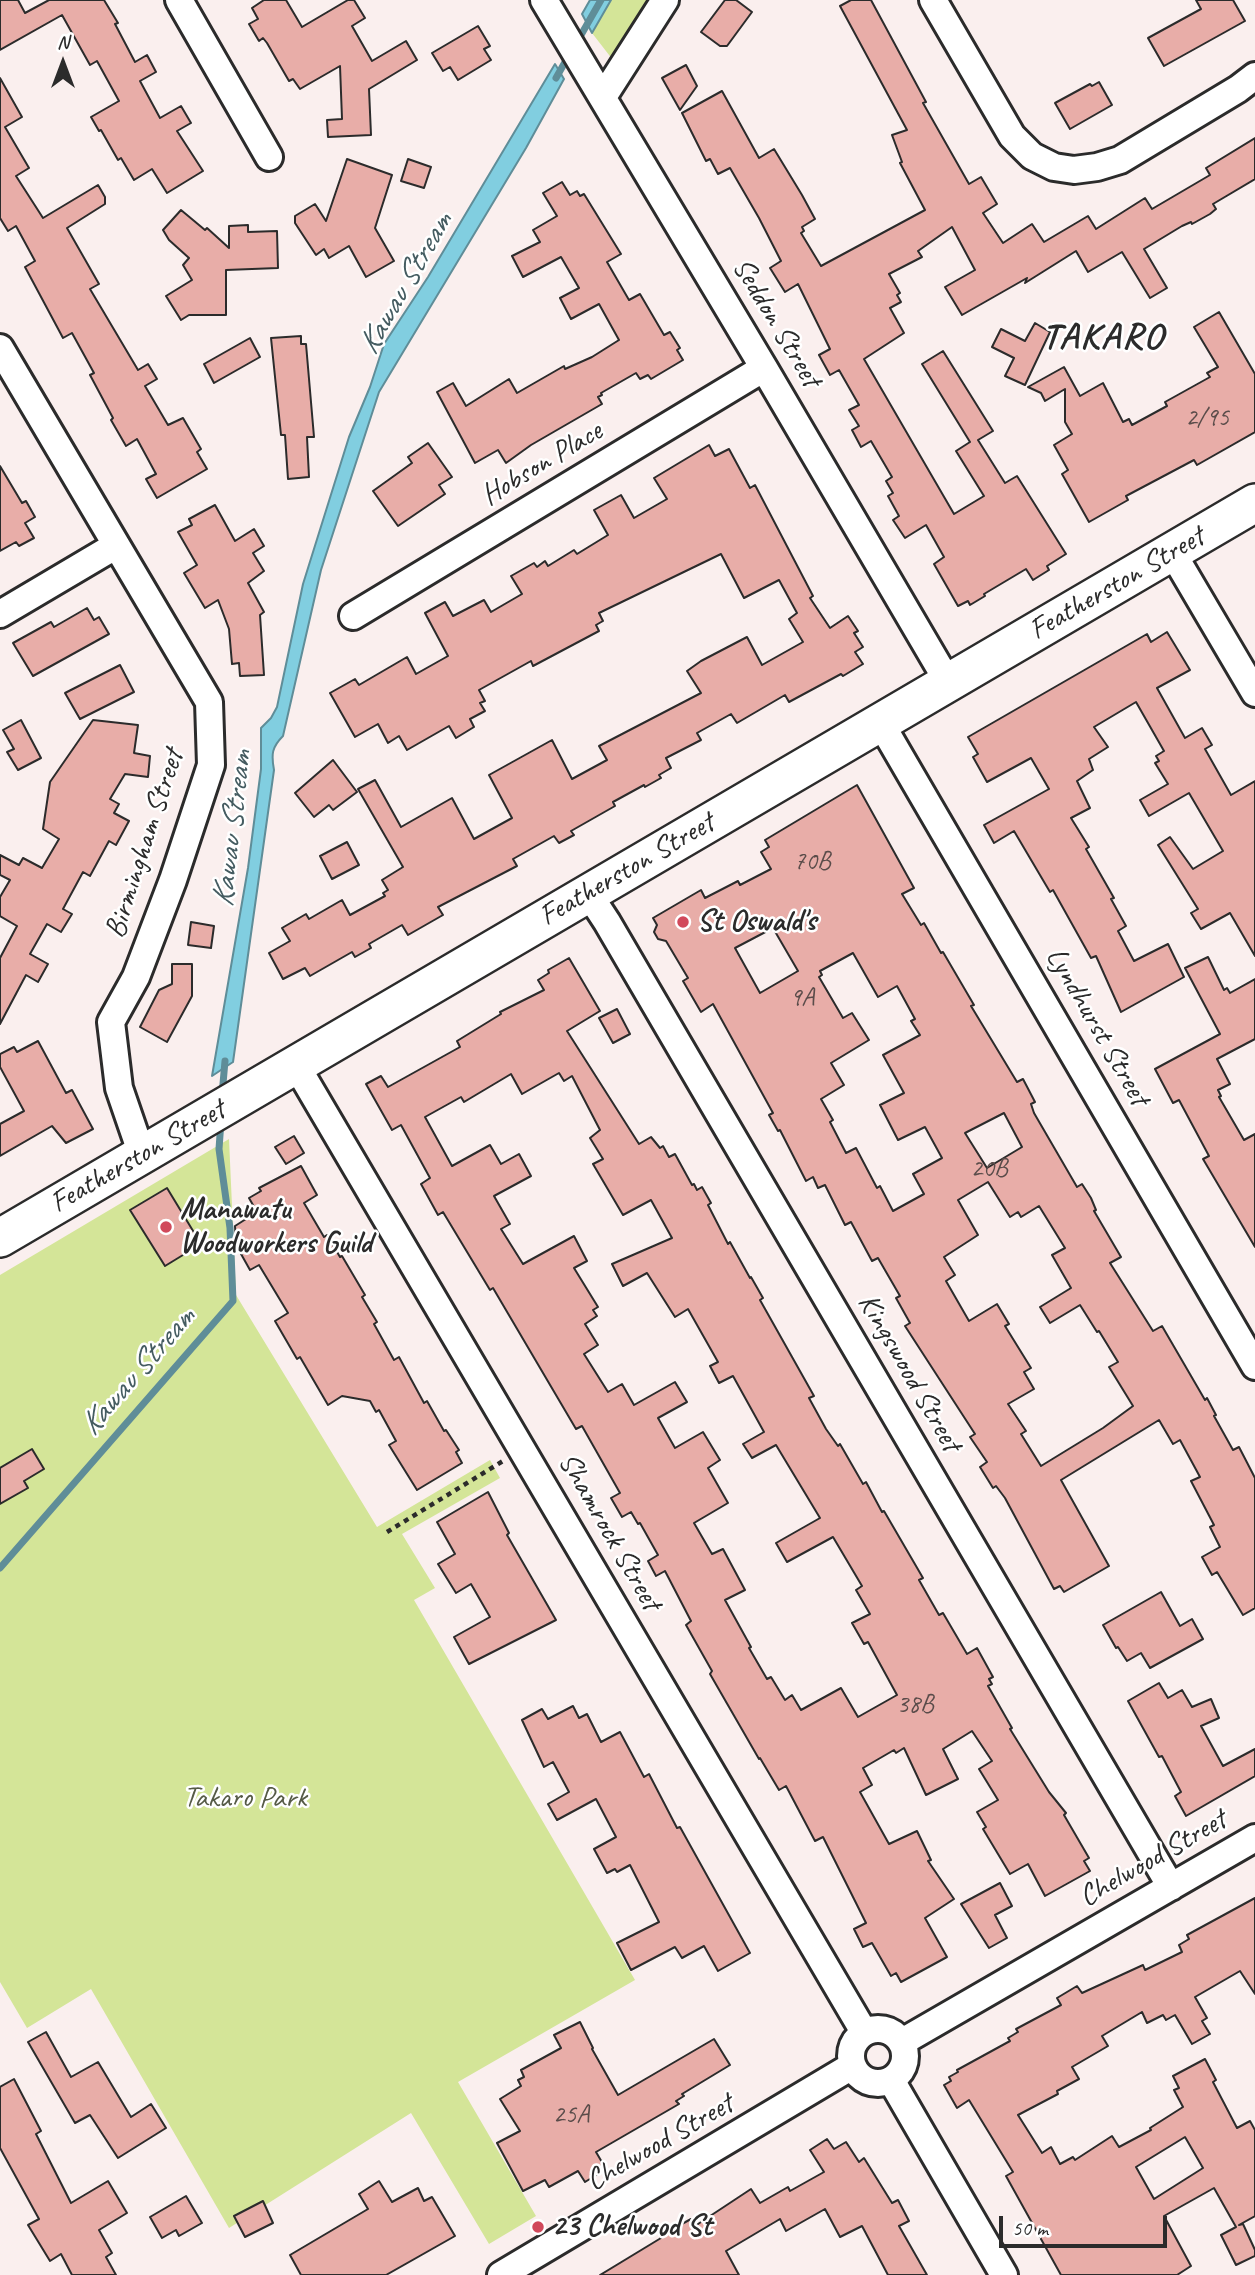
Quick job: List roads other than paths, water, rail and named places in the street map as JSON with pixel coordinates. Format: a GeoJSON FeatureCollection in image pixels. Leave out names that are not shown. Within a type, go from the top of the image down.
{"type":"FeatureCollection","features":[{"type":"Feature","properties":{"kind":"main road","name":"Featherston Street"},"geometry":{"type":"LineString","coordinates":[[0,1238],[1255,503]]}},
{"type":"Feature","properties":{"kind":"street"},"geometry":{"type":"LineString","coordinates":[[179,0],[270,157]]}},
{"type":"Feature","properties":{"kind":"street","name":"Seddon Street"},"geometry":{"type":"LineString","coordinates":[[544,0],[948,682]]}},
{"type":"Feature","properties":{"kind":"street"},"geometry":{"type":"LineString","coordinates":[[603,97],[665,0]]}},
{"type":"Feature","properties":{"kind":"street"},"geometry":{"type":"LineString","coordinates":[[933,0],[1012,136],[1032,156],[1054,167],[1074,170],[1120,160],[1255,76]]}},
{"type":"Feature","properties":{"kind":"street","name":"Birmingham Street"},"geometry":{"type":"LineString","coordinates":[[0,348],[209,702],[211,765],[155,929],[136,977],[111,1022],[119,1088],[142,1155]]}},
{"type":"Feature","properties":{"kind":"street","name":"Hobson Place"},"geometry":{"type":"LineString","coordinates":[[353,616],[764,368]]}},
{"type":"Feature","properties":{"kind":"street"},"geometry":{"type":"LineString","coordinates":[[0,614],[115,546]]}},
{"type":"Feature","properties":{"kind":"street"},"geometry":{"type":"LineString","coordinates":[[1172,552],[1255,693]]}},
{"type":"Feature","properties":{"kind":"street","name":"Lyndhurst Street"},"geometry":{"type":"LineString","coordinates":[[880,722],[1255,1366]]}},
{"type":"Feature","properties":{"kind":"street","name":"Kingswood Street"},"geometry":{"type":"LineString","coordinates":[[588,893],[1171,1887]]}},
{"type":"Feature","properties":{"kind":"street","name":"Shamrock Street"},"geometry":{"type":"LineString","coordinates":[[296,1065],[864,2032]]}},
{"type":"Feature","properties":{"kind":"street","name":"Chelwood Street"},"geometry":{"type":"LineString","coordinates":[[902,2042],[1255,1838]]}},
{"type":"Feature","properties":{"kind":"street"},"geometry":{"type":"LineString","coordinates":[[883,2029],[894,2033],[902,2042],[905,2056],[902,2070],[891,2081],[880,2084],[869,2082],[859,2076],[852,2066],[850,2055],[853,2044],[864,2032],[883,2029]]}},
{"type":"Feature","properties":{"kind":"street","name":"Chelwood Street"},"geometry":{"type":"LineString","coordinates":[[501,2275],[852,2066]]}},
{"type":"Feature","properties":{"kind":"street"},"geometry":{"type":"LineString","coordinates":[[891,2081],[1004,2275]]}},
{"type":"Feature","properties":{"kind":"water"},"geometry":{"type":"Polygon","coordinates":[[[590,0],[611,0],[592,33],[582,14],[590,0]]]}},
{"type":"Feature","properties":{"kind":"water"},"geometry":{"type":"Polygon","coordinates":[[[555,64],[564,79],[526,148],[379,392],[321,570],[283,736],[273,751],[274,770],[233,1062],[212,1076],[248,868],[261,769],[261,728],[277,707],[303,584],[349,437],[384,344],[428,277],[555,64]]]}},
{"type":"Feature","properties":{"kind":"waterway","name":"Kawau Stream"},"geometry":{"type":"LineString","coordinates":[[577,42],[601,0]]}},
{"type":"Feature","properties":{"kind":"waterway","name":"Kawau Stream"},"geometry":{"type":"LineString","coordinates":[[556,78],[569,55]]}},
{"type":"Feature","properties":{"kind":"waterway","name":"Kawau Stream"},"geometry":{"type":"LineString","coordinates":[[222,1095],[225,1061]]}},
{"type":"Feature","properties":{"kind":"waterway","name":"Kawau Stream"},"geometry":{"type":"LineString","coordinates":[[0,1568],[233,1301],[230,1228],[219,1149],[221,1121]]}},
{"type":"Feature","properties":{"kind":"place","name":"St Oswald's"},"geometry":{"type":"Point","coordinates":[683,922]}},
{"type":"Feature","properties":{"kind":"place","name":"Manawatu Woodworkers Guild"},"geometry":{"type":"Point","coordinates":[166,1227]}},
{"type":"Feature","properties":{"kind":"place","name":"23 Chelwood St"},"geometry":{"type":"Point","coordinates":[538,2227]}},
{"type":"Feature","properties":{"kind":"district","name":"TAKARO"},"geometry":{"type":"Point","coordinates":[1103,338]}},
{"type":"Feature","properties":{"kind":"park label","name":"Takaro Park"},"geometry":{"type":"Point","coordinates":[245,1798]}}]}
